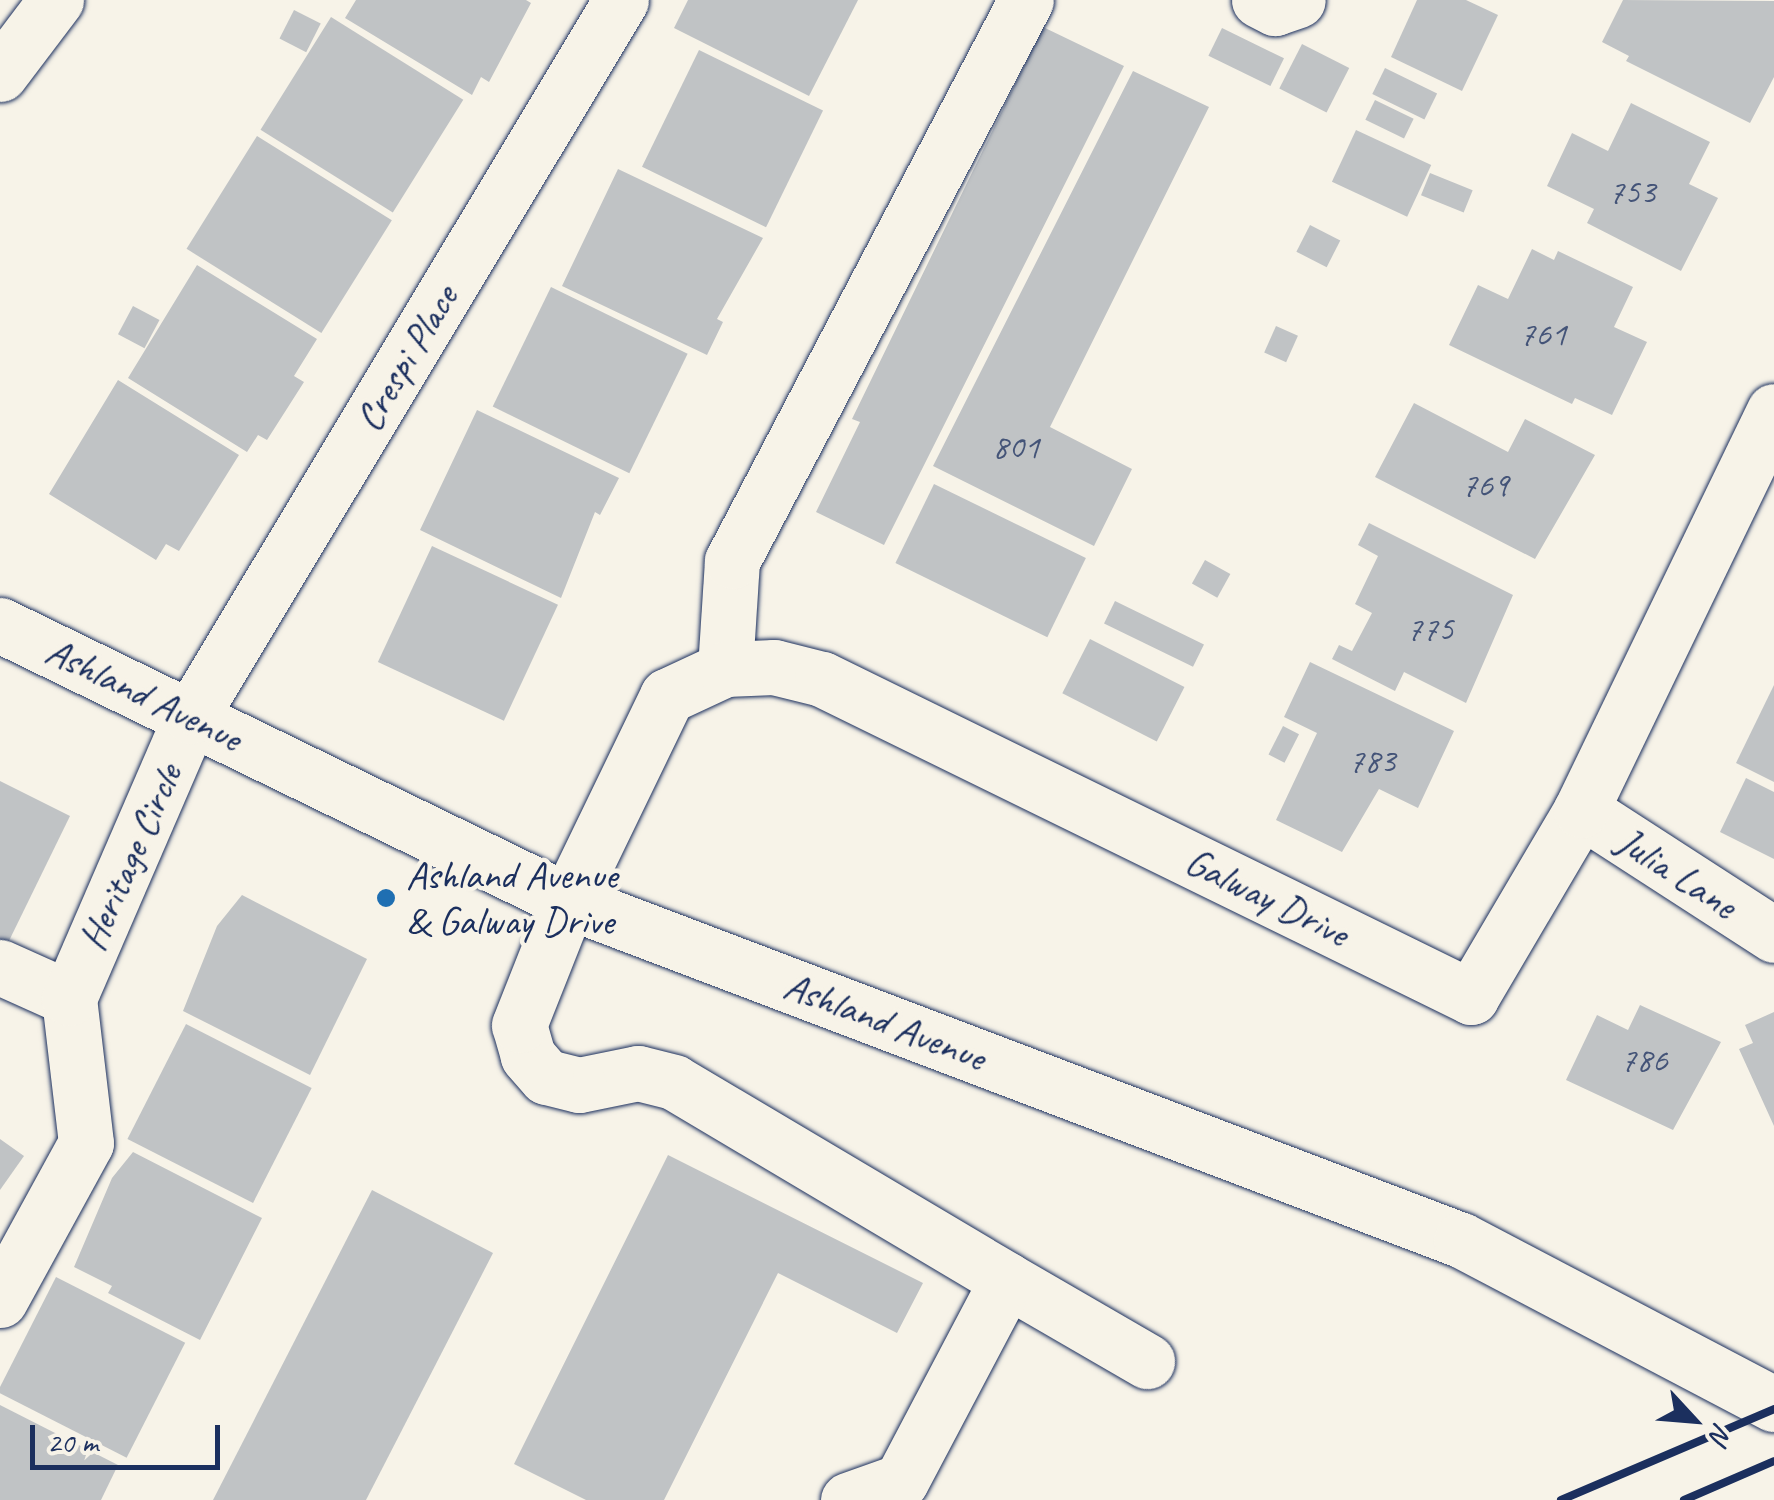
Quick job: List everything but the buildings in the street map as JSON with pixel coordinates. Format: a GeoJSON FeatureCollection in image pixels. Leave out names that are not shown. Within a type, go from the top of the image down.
{"type":"FeatureCollection","features":[{"type":"Feature","properties":{"kind":"main road"},"geometry":{"type":"LineString","coordinates":[[0,74],[56,0]]}},
{"type":"Feature","properties":{"kind":"main road","name":"Crespi Place"},"geometry":{"type":"LineString","coordinates":[[191,716],[621,0]]}},
{"type":"Feature","properties":{"kind":"main road"},"geometry":{"type":"LineString","coordinates":[[726,669],[732,560],[1026,0]]}},
{"type":"Feature","properties":{"kind":"main road"},"geometry":{"type":"LineString","coordinates":[[1259,0],[1275,8],[1298,0]]}},
{"type":"Feature","properties":{"kind":"main road","name":"Galway Drive"},"geometry":{"type":"LineString","coordinates":[[1007,1280],[674,1082],[638,1074],[579,1084],[546,1077],[528,1056],[519,1026],[568,900],[667,696],[726,669],[774,667],[822,679],[1471,996],[1581,810],[1774,411]]}},
{"type":"Feature","properties":{"kind":"main road","name":"Ashland Avenue"},"geometry":{"type":"LineString","coordinates":[[0,625],[568,900],[1461,1240],[1774,1404]]}},
{"type":"Feature","properties":{"kind":"main road","name":"Heritage Circle"},"geometry":{"type":"LineString","coordinates":[[0,1300],[86,1143],[69,998],[191,716]]}},
{"type":"Feature","properties":{"kind":"main road","name":"Julia Lane"},"geometry":{"type":"LineString","coordinates":[[1581,810],[1774,935]]}},
{"type":"Feature","properties":{"kind":"main road","name":"Heritage Circle"},"geometry":{"type":"LineString","coordinates":[[0,967],[69,998]]}},
{"type":"Feature","properties":{"kind":"main road"},"geometry":{"type":"LineString","coordinates":[[848,1500],[901,1481],[1007,1280],[1147,1361]]}},
{"type":"Feature","properties":{"kind":"railway"},"geometry":{"type":"LineString","coordinates":[[1561,1500],[1774,1409]]}},
{"type":"Feature","properties":{"kind":"railway"},"geometry":{"type":"LineString","coordinates":[[1684,1500],[1774,1461]]}},
{"type":"Feature","properties":{"kind":"place","name":"Ashland Avenue & Galway Drive"},"geometry":{"type":"Point","coordinates":[386,898]}}]}
